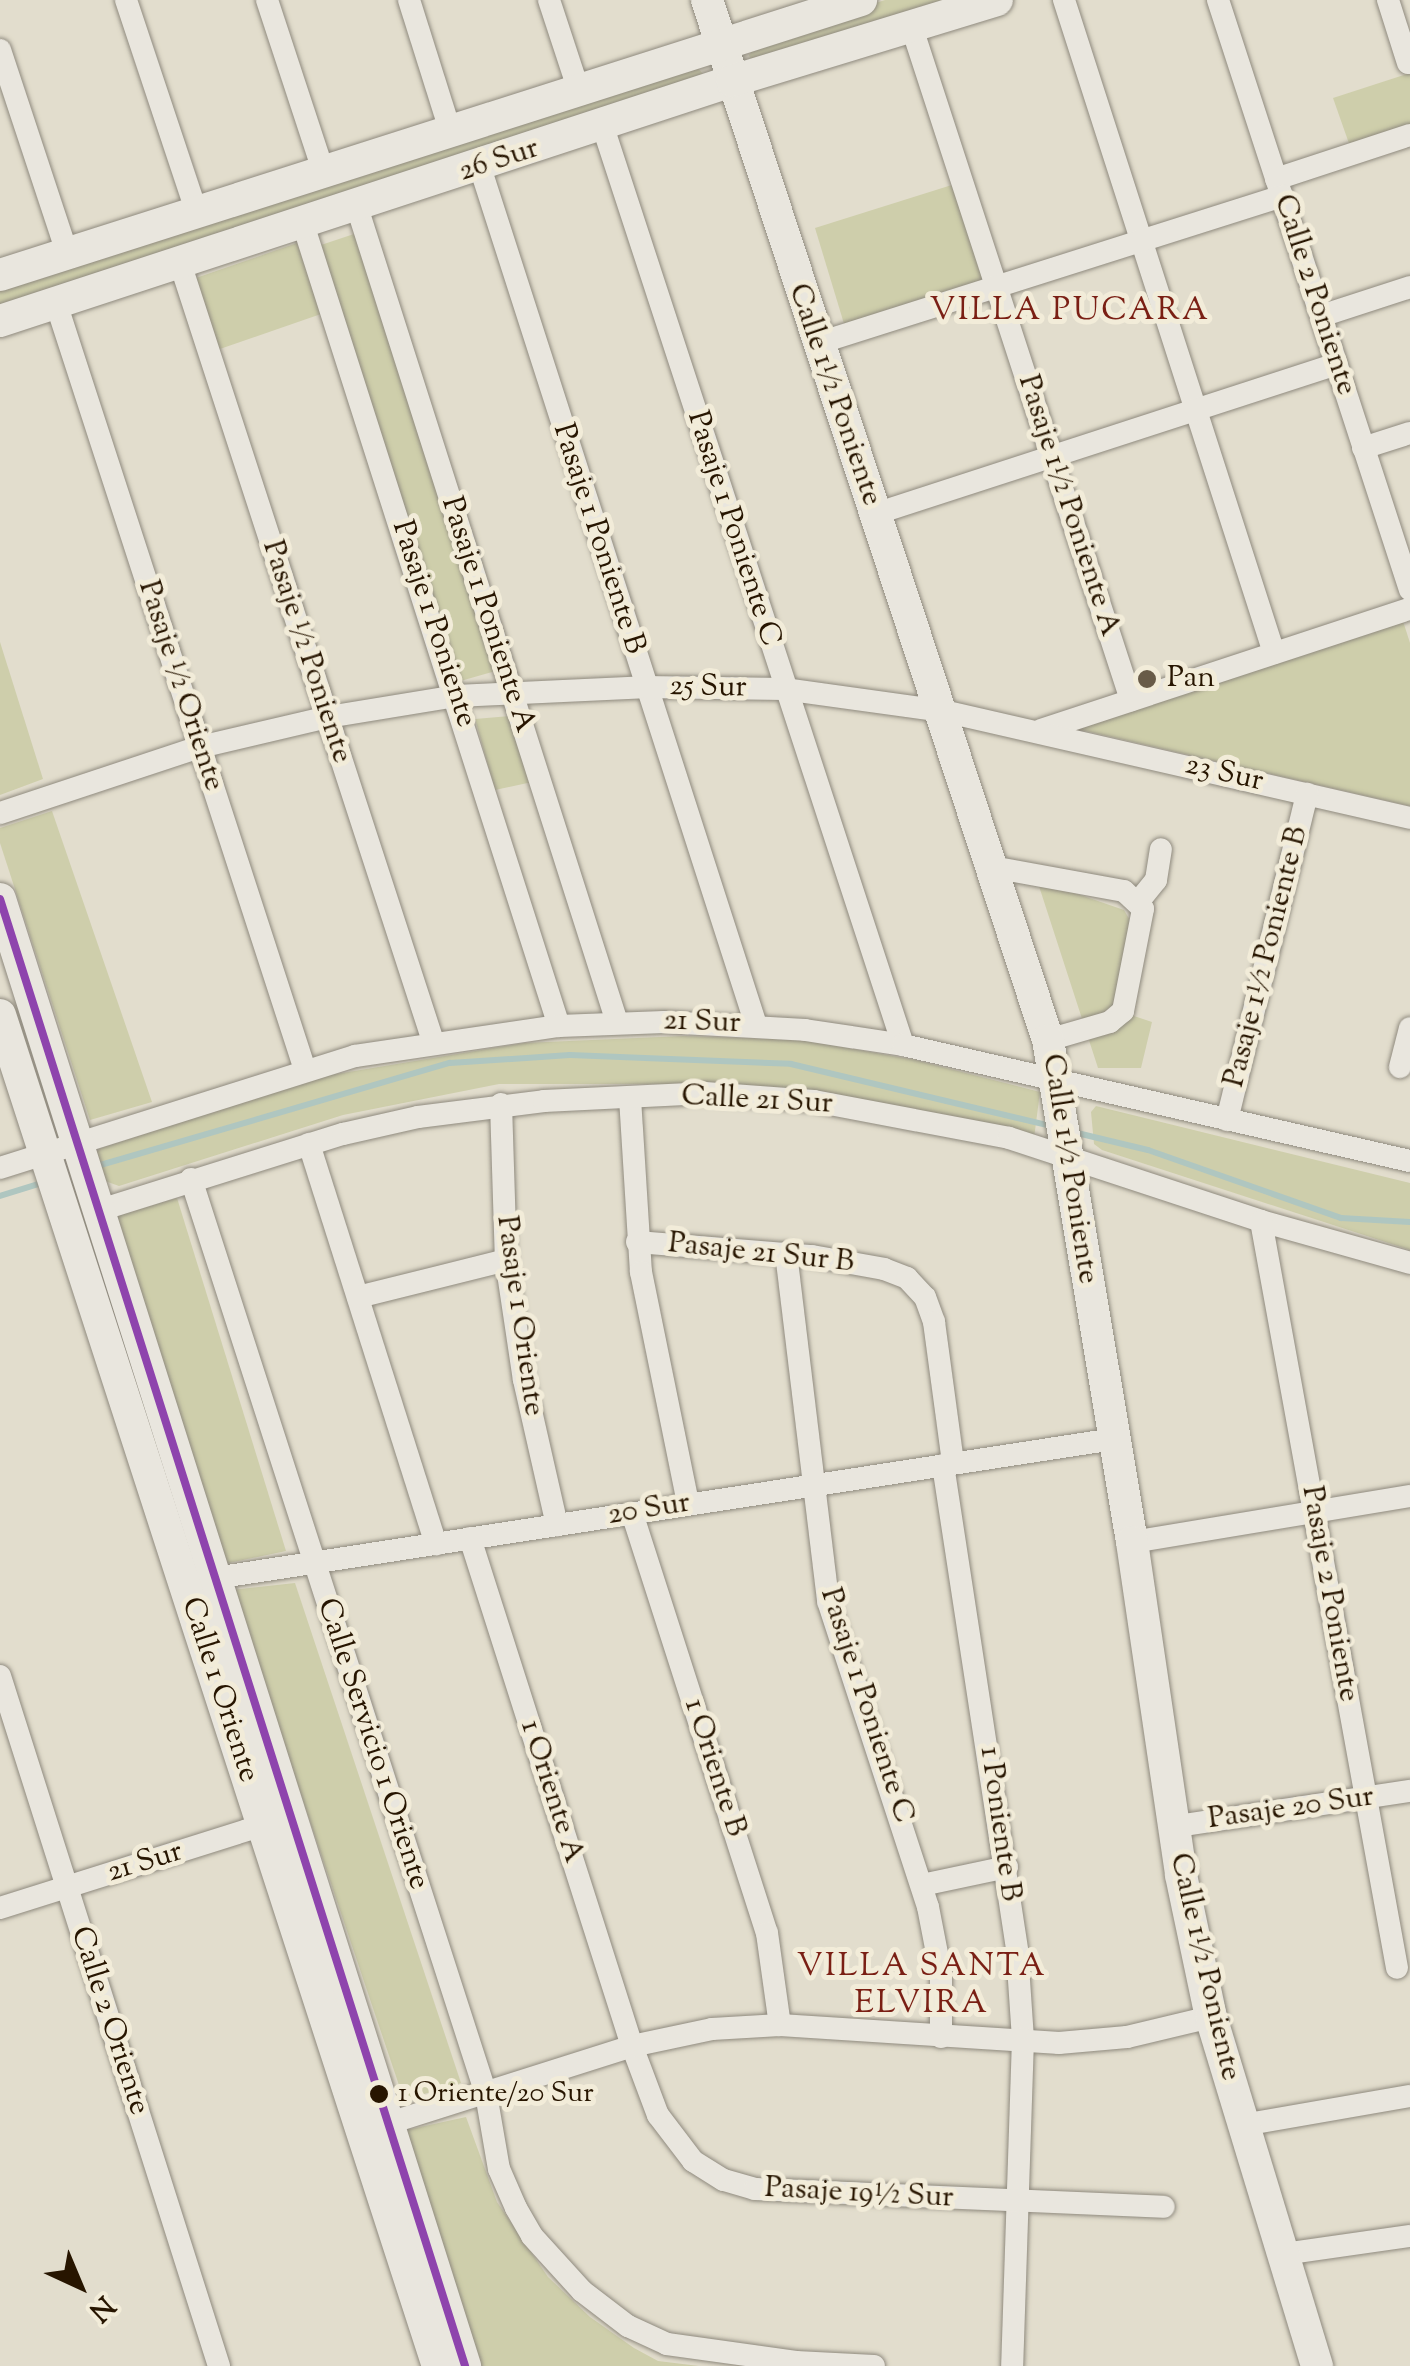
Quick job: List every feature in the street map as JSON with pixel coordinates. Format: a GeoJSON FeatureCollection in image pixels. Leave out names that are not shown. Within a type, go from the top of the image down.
{"type":"FeatureCollection","features":[{"type":"Feature","properties":{"kind":"street"},"geometry":{"type":"LineString","coordinates":[[126,0],[196,211]]}},
{"type":"Feature","properties":{"kind":"street"},"geometry":{"type":"LineString","coordinates":[[268,0],[322,170]]}},
{"type":"Feature","properties":{"kind":"street"},"geometry":{"type":"LineString","coordinates":[[409,0],[450,130]]}},
{"type":"Feature","properties":{"kind":"street"},"geometry":{"type":"LineString","coordinates":[[549,0],[579,91]]}},
{"type":"Feature","properties":{"kind":"street","name":"Calle 1½ Poniente"},"geometry":{"type":"LineString","coordinates":[[706,0],[816,344],[943,711],[1048,1040],[1132,1542],[1171,1827],[1211,2017],[1317,2366]]}},
{"type":"Feature","properties":{"kind":"street","name":"26 Sur"},"geometry":{"type":"LineString","coordinates":[[0,274],[861,0]]}},
{"type":"Feature","properties":{"kind":"street","name":"26 Sur"},"geometry":{"type":"LineString","coordinates":[[0,321],[604,127],[732,81],[997,0]]}},
{"type":"Feature","properties":{"kind":"street"},"geometry":{"type":"LineString","coordinates":[[1064,0],[1274,653]]}},
{"type":"Feature","properties":{"kind":"street","name":"Calle 2 Poniente"},"geometry":{"type":"LineString","coordinates":[[1218,0],[1410,590]]}},
{"type":"Feature","properties":{"kind":"street"},"geometry":{"type":"LineString","coordinates":[[1388,0],[1408,64]]}},
{"type":"Feature","properties":{"kind":"street","name":"Pasaje 1½ Poniente A"},"geometry":{"type":"LineString","coordinates":[[912,28],[1131,700]]}},
{"type":"Feature","properties":{"kind":"street"},"geometry":{"type":"LineString","coordinates":[[0,50],[10,116],[68,253]]}},
{"type":"Feature","properties":{"kind":"street","name":"Pasaje 1 Poniente C"},"geometry":{"type":"LineString","coordinates":[[604,127],[903,1045]]}},
{"type":"Feature","properties":{"kind":"street"},"geometry":{"type":"LineString","coordinates":[[816,344],[1141,241],[1410,135]]}},
{"type":"Feature","properties":{"kind":"street","name":"Pasaje 1 Poniente B"},"geometry":{"type":"LineString","coordinates":[[480,167],[644,687],[756,1025]]}},
{"type":"Feature","properties":{"kind":"street","name":"Pasaje 1 Poniente A"},"geometry":{"type":"LineString","coordinates":[[357,206],[618,1022]]}},
{"type":"Feature","properties":{"kind":"street","name":"Pasaje 1 Poniente"},"geometry":{"type":"LineString","coordinates":[[303,224],[560,1026]]}},
{"type":"Feature","properties":{"kind":"street","name":"Pasaje ½ Poniente"},"geometry":{"type":"LineString","coordinates":[[180,263],[433,1041]]}},
{"type":"Feature","properties":{"kind":"street"},"geometry":{"type":"LineString","coordinates":[[1321,316],[1410,287]]}},
{"type":"Feature","properties":{"kind":"street","name":"Pasaje ½ Oriente"},"geometry":{"type":"LineString","coordinates":[[56,303],[305,1070]]}},
{"type":"Feature","properties":{"kind":"street"},"geometry":{"type":"LineString","coordinates":[[875,514],[1336,364]]}},
{"type":"Feature","properties":{"kind":"street"},"geometry":{"type":"LineString","coordinates":[[1364,448],[1410,432]]}},
{"type":"Feature","properties":{"kind":"street"},"geometry":{"type":"LineString","coordinates":[[1038,731],[1410,609]]}},
{"type":"Feature","properties":{"kind":"street","name":"25 Sur"},"geometry":{"type":"LineString","coordinates":[[0,813],[200,748],[328,717],[511,691],[644,687],[784,689],[943,711],[1038,731]]}},
{"type":"Feature","properties":{"kind":"street","name":"23 Sur"},"geometry":{"type":"LineString","coordinates":[[1038,731],[1410,818]]}},
{"type":"Feature","properties":{"kind":"street","name":"Pasaje 1½ Poniente B"},"geometry":{"type":"LineString","coordinates":[[1227,1120],[1308,794]]}},
{"type":"Feature","properties":{"kind":"street"},"geometry":{"type":"LineString","coordinates":[[1138,901],[1156,880],[1162,849]]}},
{"type":"Feature","properties":{"kind":"street"},"geometry":{"type":"LineString","coordinates":[[992,867],[1124,891],[1138,901],[1144,918],[1123,1011],[1110,1022],[1048,1040]]}},
{"type":"Feature","properties":{"kind":"street","name":"Calle 1 Oriente"},"geometry":{"type":"LineString","coordinates":[[0,899],[66,1166],[375,2128],[465,2366]]}},
{"type":"Feature","properties":{"kind":"street","name":"Calle 1 Oriente"},"geometry":{"type":"LineString","coordinates":[[0,1015],[66,1166],[98,1210],[198,1580]]}},
{"type":"Feature","properties":{"kind":"street","name":"21 Sur"},"geometry":{"type":"LineString","coordinates":[[0,1168],[66,1166],[305,1070],[433,1041],[618,1022],[756,1025],[903,1045],[1057,1091],[1227,1120],[1410,1161]]}},
{"type":"Feature","properties":{"kind":"street"},"geometry":{"type":"LineString","coordinates":[[1400,1066],[1410,1028]]}},
{"type":"Feature","properties":{"kind":"street","name":"Calle 21 Sur"},"geometry":{"type":"LineString","coordinates":[[98,1210],[391,1122],[501,1104],[705,1093],[814,1101],[1064,1147],[1261,1221],[1410,1263]]}},
{"type":"Feature","properties":{"kind":"street"},"geometry":{"type":"LineString","coordinates":[[630,1098],[637,1242],[688,1504]]}},
{"type":"Feature","properties":{"kind":"street","name":"Pasaje 1 Oriente"},"geometry":{"type":"LineString","coordinates":[[501,1104],[506,1260],[524,1380],[557,1525]]}},
{"type":"Feature","properties":{"kind":"street"},"geometry":{"type":"LineString","coordinates":[[309,1144],[436,1544]]}},
{"type":"Feature","properties":{"kind":"street","name":"Calle Servicio 1 Oriente"},"geometry":{"type":"LineString","coordinates":[[192,1179],[486,2094],[500,2169],[532,2236],[582,2290],[628,2326],[667,2344],[796,2362],[874,2366]]}},
{"type":"Feature","properties":{"kind":"street","name":"Pasaje 2 Poniente"},"geometry":{"type":"LineString","coordinates":[[1261,1221],[1397,1968]]}},
{"type":"Feature","properties":{"kind":"street","name":"Pasaje 21 Sur B"},"geometry":{"type":"LineString","coordinates":[[637,1242],[786,1253],[884,1269]]}},
{"type":"Feature","properties":{"kind":"street","name":"Pasaje 1 Poniente C"},"geometry":{"type":"LineString","coordinates":[[786,1253],[828,1601],[922,1885],[938,1956],[941,2037]]}},
{"type":"Feature","properties":{"kind":"street"},"geometry":{"type":"LineString","coordinates":[[358,1297],[506,1260]]}},
{"type":"Feature","properties":{"kind":"street","name":"1 Poniente B"},"geometry":{"type":"LineString","coordinates":[[884,1269],[907,1278],[930,1309],[948,1464],[1007,1867],[1023,2039],[1012,2366]]}},
{"type":"Feature","properties":{"kind":"street","name":"20 Sur"},"geometry":{"type":"LineString","coordinates":[[198,1580],[1114,1439]]}},
{"type":"Feature","properties":{"kind":"street"},"geometry":{"type":"LineString","coordinates":[[1132,1542],[1410,1496]]}},
{"type":"Feature","properties":{"kind":"street","name":"1 Oriente B"},"geometry":{"type":"LineString","coordinates":[[632,1513],[767,1934],[780,2026]]}},
{"type":"Feature","properties":{"kind":"street","name":"1 Oriente A"},"geometry":{"type":"LineString","coordinates":[[470,1538],[632,2046]]}},
{"type":"Feature","properties":{"kind":"street","name":"Calle 2 Oriente"},"geometry":{"type":"LineString","coordinates":[[0,1676],[218,2366]]}},
{"type":"Feature","properties":{"kind":"street","name":"Pasaje 20 Sur"},"geometry":{"type":"LineString","coordinates":[[1171,1827],[1410,1791]]}},
{"type":"Feature","properties":{"kind":"street","name":"21 Sur"},"geometry":{"type":"LineString","coordinates":[[0,1908],[276,1822]]}},
{"type":"Feature","properties":{"kind":"street"},"geometry":{"type":"LineString","coordinates":[[922,1885],[1007,1867]]}},
{"type":"Feature","properties":{"kind":"street"},"geometry":{"type":"LineString","coordinates":[[375,2128],[632,2046],[712,2029],[780,2026],[1097,2042],[1211,2017]]}},
{"type":"Feature","properties":{"kind":"street","name":"Pasaje 19½ Sur"},"geometry":{"type":"LineString","coordinates":[[632,2046],[668,2132],[693,2161],[724,2180],[771,2191],[1164,2207]]}},
{"type":"Feature","properties":{"kind":"street"},"geometry":{"type":"LineString","coordinates":[[1244,2125],[1410,2096]]}},
{"type":"Feature","properties":{"kind":"street","name":"Calle 1 Oriente"},"geometry":{"type":"LineString","coordinates":[[375,2128],[438,2366]]}},
{"type":"Feature","properties":{"kind":"street"},"geometry":{"type":"LineString","coordinates":[[1283,2254],[1410,2236]]}},
{"type":"Feature","properties":{"kind":"green space"},"geometry":{"type":"Polygon","coordinates":[[[885,0],[959,0],[751,60],[749,55],[761,40],[885,0]]]}},
{"type":"Feature","properties":{"kind":"green space"},"geometry":{"type":"Polygon","coordinates":[[[696,66],[703,74],[0,312],[0,289],[696,66]]]}},
{"type":"Feature","properties":{"kind":"green space"},"geometry":{"type":"Polygon","coordinates":[[[1410,73],[1410,132],[1352,152],[1333,98],[1410,73]]]}},
{"type":"Feature","properties":{"kind":"green space"},"geometry":{"type":"Polygon","coordinates":[[[955,184],[986,283],[845,327],[815,228],[955,184]]]}},
{"type":"Feature","properties":{"kind":"green space"},"geometry":{"type":"Polygon","coordinates":[[[357,233],[499,670],[457,682],[315,247],[357,233]]]}},
{"type":"Feature","properties":{"kind":"green space"},"geometry":{"type":"Polygon","coordinates":[[[297,243],[321,314],[217,350],[193,279],[297,243]]]}},
{"type":"Feature","properties":{"kind":"green space"},"geometry":{"type":"Polygon","coordinates":[[[1402,618],[1410,643],[1410,806],[1077,729],[1402,618]]]}},
{"type":"Feature","properties":{"kind":"green space"},"geometry":{"type":"Polygon","coordinates":[[[0,642],[43,779],[0,795],[0,642]]]}},
{"type":"Feature","properties":{"kind":"green space"},"geometry":{"type":"Polygon","coordinates":[[[510,716],[532,782],[495,790],[475,719],[510,716]]]}},
{"type":"Feature","properties":{"kind":"green space"},"geometry":{"type":"Polygon","coordinates":[[[52,811],[152,1102],[90,1120],[0,843],[0,828],[52,811]]]}},
{"type":"Feature","properties":{"kind":"green space"},"geometry":{"type":"Polygon","coordinates":[[[1037,880],[1124,910],[1131,922],[1125,1013],[1152,1022],[1141,1068],[1098,1068],[1037,880]]]}},
{"type":"Feature","properties":{"kind":"green space"},"geometry":{"type":"Polygon","coordinates":[[[683,1036],[803,1040],[915,1060],[1040,1092],[1034,1138],[717,1084],[499,1084],[343,1115],[119,1186],[105,1181],[91,1156],[101,1148],[324,1076],[524,1043],[683,1036]]]}},
{"type":"Feature","properties":{"kind":"green space"},"geometry":{"type":"Polygon","coordinates":[[[1096,1106],[1410,1183],[1410,1250],[1102,1150],[1094,1144],[1091,1112],[1096,1106]]]}},
{"type":"Feature","properties":{"kind":"green space"},"geometry":{"type":"Polygon","coordinates":[[[177,1198],[286,1551],[224,1564],[113,1217],[177,1198]]]}},
{"type":"Feature","properties":{"kind":"green space"},"geometry":{"type":"Polygon","coordinates":[[[295,1583],[461,2083],[404,2100],[232,1590],[295,1583]]]}},
{"type":"Feature","properties":{"kind":"green space"},"geometry":{"type":"Polygon","coordinates":[[[466,2117],[497,2202],[548,2277],[590,2317],[634,2348],[658,2361],[699,2366],[482,2366],[402,2131],[466,2117]]]}},
{"type":"Feature","properties":{"kind":"waterway"},"geometry":{"type":"LineString","coordinates":[[97,1166],[450,1063],[570,1055],[791,1064],[1052,1126]]}},
{"type":"Feature","properties":{"kind":"waterway"},"geometry":{"type":"LineString","coordinates":[[1073,1132],[1148,1150],[1341,1218],[1410,1222]]}},
{"type":"Feature","properties":{"kind":"waterway"},"geometry":{"type":"LineString","coordinates":[[0,1196],[42,1183]]}},
{"type":"Feature","properties":{"kind":"transit line"},"geometry":{"type":"LineString","coordinates":[[0,899],[465,2366]]}},
{"type":"Feature","properties":{"kind":"place","name":"Pan"},"geometry":{"type":"Point","coordinates":[1147,679]}},
{"type":"Feature","properties":{"kind":"place","name":"1 Oriente/20 Sur"},"geometry":{"type":"Point","coordinates":[379,2094]}},
{"type":"Feature","properties":{"kind":"district","name":"VILLA PUCARA"},"geometry":{"type":"Point","coordinates":[1070,311]}},
{"type":"Feature","properties":{"kind":"district","name":"VILLA SANTA ELVIRA"},"geometry":{"type":"Point","coordinates":[922,1986]}}]}
